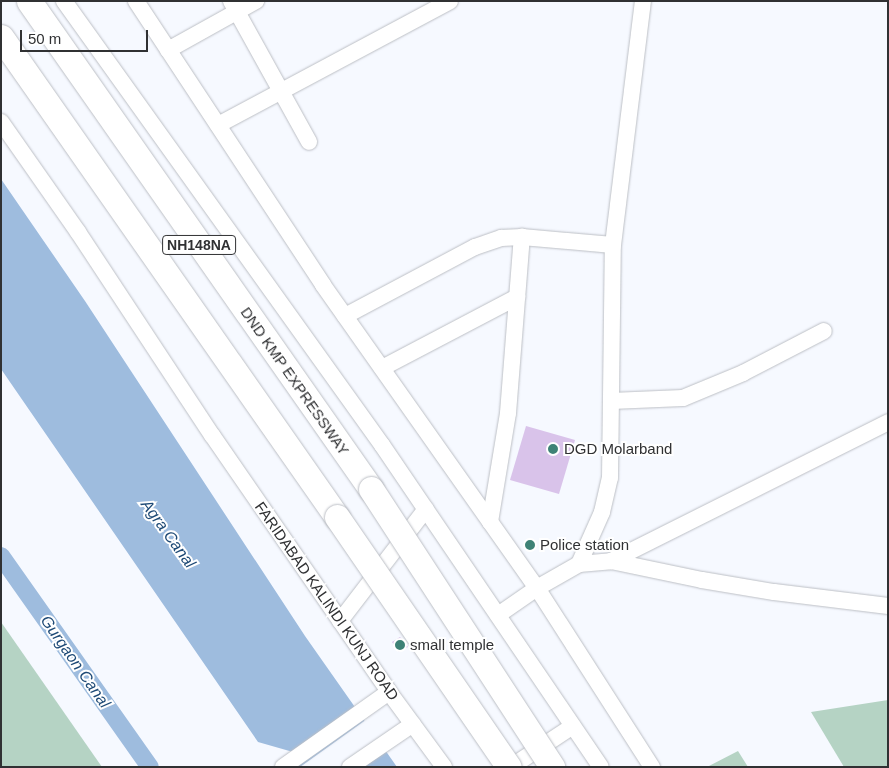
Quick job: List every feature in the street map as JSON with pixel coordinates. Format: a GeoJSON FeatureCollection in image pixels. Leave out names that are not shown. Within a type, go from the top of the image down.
{"type":"FeatureCollection","features":[{"type":"Feature","properties":{"kind":"highway","name":"DND KMP EXPRESSWAY"},"geometry":{"type":"LineString","coordinates":[[29,1],[371,489],[552,767]]}},
{"type":"Feature","properties":{"kind":"highway","name":"NH148NA"},"geometry":{"type":"LineString","coordinates":[[1,37],[510,767]]}},
{"type":"Feature","properties":{"kind":"street"},"geometry":{"type":"LineString","coordinates":[[64,1],[426,509],[601,767]]}},
{"type":"Feature","properties":{"kind":"street"},"geometry":{"type":"LineString","coordinates":[[136,1],[345,316],[537,588],[652,767]]}},
{"type":"Feature","properties":{"kind":"street"},"geometry":{"type":"LineString","coordinates":[[168,50],[234,7],[256,1]]}},
{"type":"Feature","properties":{"kind":"street"},"geometry":{"type":"LineString","coordinates":[[218,125],[450,1]]}},
{"type":"Feature","properties":{"kind":"street"},"geometry":{"type":"LineString","coordinates":[[579,564],[602,512],[610,478],[613,245],[642,1]]}},
{"type":"Feature","properties":{"kind":"street"},"geometry":{"type":"LineString","coordinates":[[234,7],[309,142]]}},
{"type":"Feature","properties":{"kind":"street","name":"FARIDABAD KALINDI KUNJ ROAD"},"geometry":{"type":"LineString","coordinates":[[1,122],[78,232],[212,435],[389,692],[444,767]]}},
{"type":"Feature","properties":{"kind":"street"},"geometry":{"type":"LineString","coordinates":[[345,316],[475,247],[501,238],[522,237],[613,245]]}},
{"type":"Feature","properties":{"kind":"street"},"geometry":{"type":"LineString","coordinates":[[490,522],[508,413],[522,237]]}},
{"type":"Feature","properties":{"kind":"street"},"geometry":{"type":"LineString","coordinates":[[382,368],[517,297]]}},
{"type":"Feature","properties":{"kind":"street"},"geometry":{"type":"LineString","coordinates":[[611,401],[683,398],[743,373],[824,331]]}},
{"type":"Feature","properties":{"kind":"street"},"geometry":{"type":"LineString","coordinates":[[612,561],[888,422]]}},
{"type":"Feature","properties":{"kind":"street"},"geometry":{"type":"LineString","coordinates":[[340,621],[426,509]]}},
{"type":"Feature","properties":{"kind":"street"},"geometry":{"type":"LineString","coordinates":[[498,615],[537,588],[579,564],[612,561],[738,586],[888,606]]}},
{"type":"Feature","properties":{"kind":"street"},"geometry":{"type":"LineString","coordinates":[[283,767],[389,692]]}},
{"type":"Feature","properties":{"kind":"street"},"geometry":{"type":"LineString","coordinates":[[350,767],[413,724]]}},
{"type":"Feature","properties":{"kind":"street"},"geometry":{"type":"LineString","coordinates":[[510,767],[573,726]]}},
{"type":"Feature","properties":{"kind":"green space"},"geometry":{"type":"Polygon","coordinates":[[[1,622],[102,767],[1,767],[1,622]]]}},
{"type":"Feature","properties":{"kind":"green space"},"geometry":{"type":"Polygon","coordinates":[[[888,700],[888,767],[844,767],[811,712],[888,700]]]}},
{"type":"Feature","properties":{"kind":"green space"},"geometry":{"type":"Polygon","coordinates":[[[738,751],[748,767],[707,767],[738,751]]]}},
{"type":"Feature","properties":{"kind":"water","name":"Agra Canal"},"geometry":{"type":"Polygon","coordinates":[[[1,179],[85,301],[305,636],[397,767],[293,767],[293,752],[258,742],[1,369],[1,179]]]}},
{"type":"Feature","properties":{"kind":"pier"},"geometry":{"type":"Polygon","coordinates":[[[367,719],[384,744],[350,767],[300,767],[367,719]]]}},
{"type":"Feature","properties":{"kind":"building"},"geometry":{"type":"Polygon","coordinates":[[[526,426],[575,440],[559,494],[510,480],[526,426]]]}},
{"type":"Feature","properties":{"kind":"building","name":"small temple"},"geometry":{"type":"Polygon","coordinates":[[[400,637],[408,647],[399,652],[392,642],[400,637]]]}},
{"type":"Feature","properties":{"kind":"waterway","name":"Gurgaon Canal"},"geometry":{"type":"LineString","coordinates":[[1,556],[150,767]]}},
{"type":"Feature","properties":{"kind":"place","name":"DGD Molarband"},"geometry":{"type":"Point","coordinates":[553,449]}},
{"type":"Feature","properties":{"kind":"place","name":"Police station"},"geometry":{"type":"Point","coordinates":[530,545]}},
{"type":"Feature","properties":{"kind":"place","name":"small temple"},"geometry":{"type":"Point","coordinates":[400,645]}}]}
